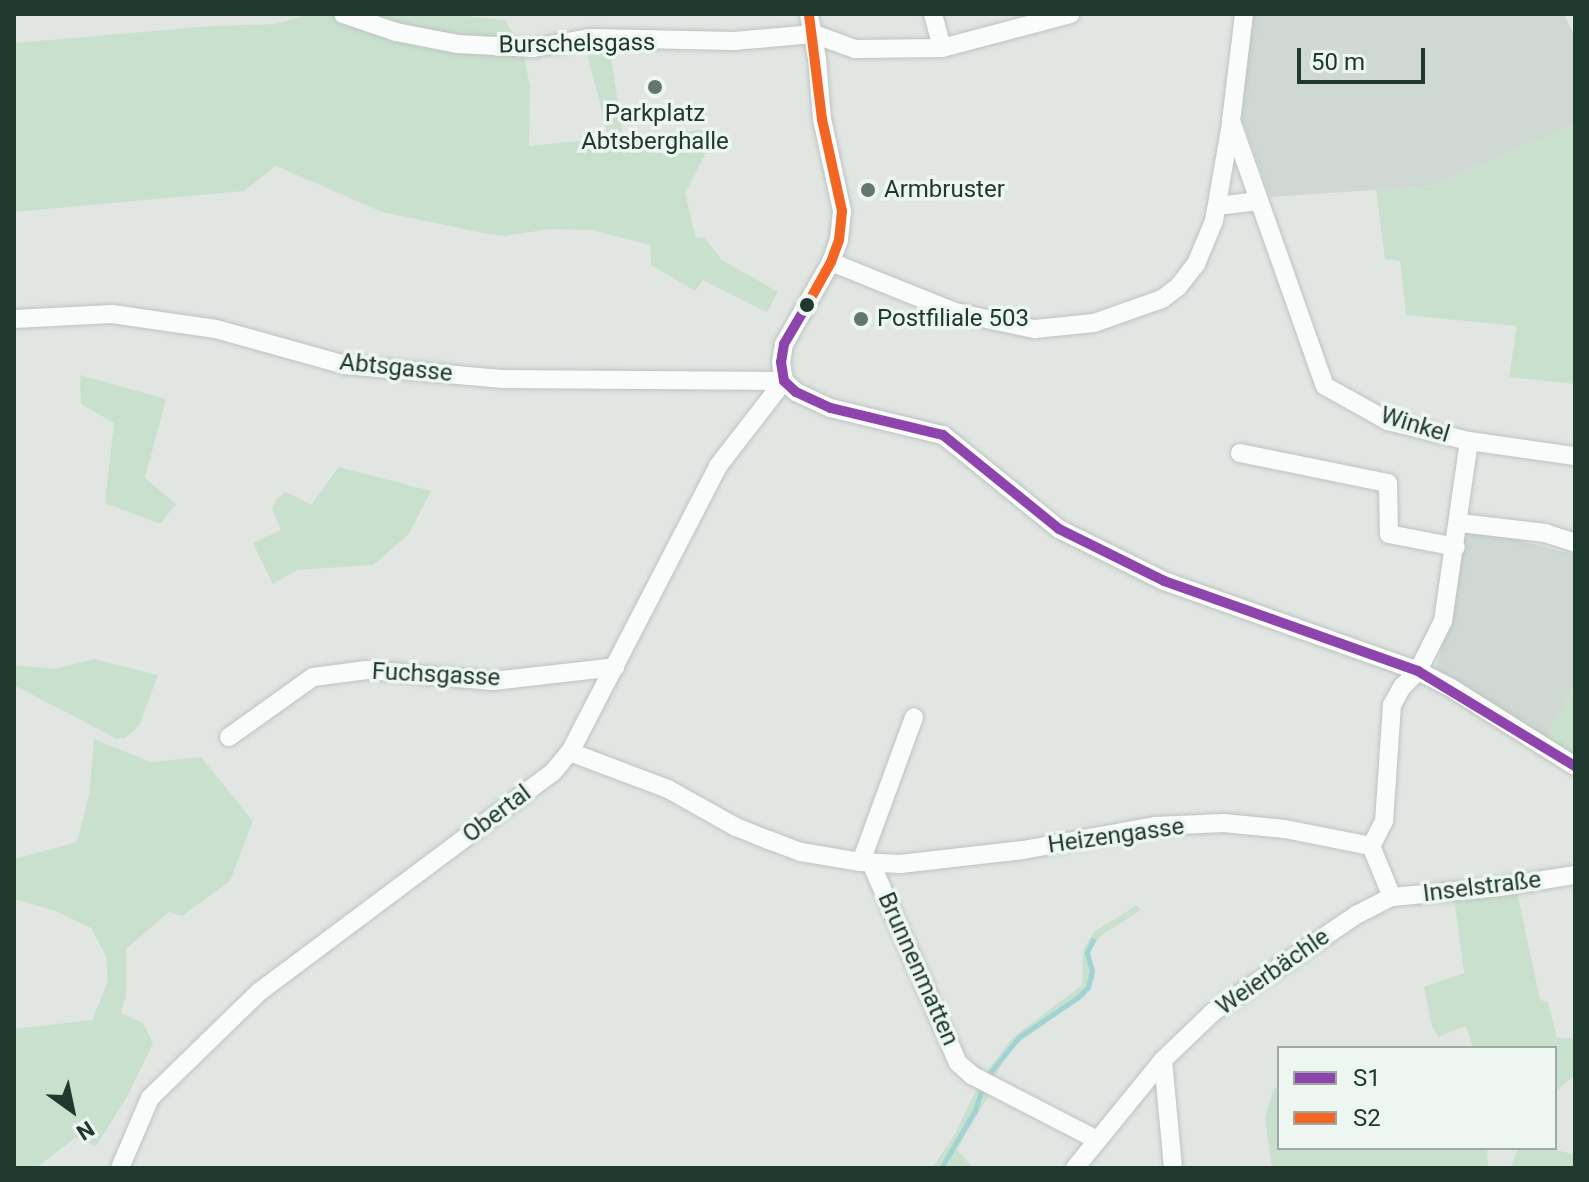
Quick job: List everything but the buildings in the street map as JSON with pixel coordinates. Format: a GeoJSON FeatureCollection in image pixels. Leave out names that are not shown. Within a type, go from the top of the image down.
{"type":"FeatureCollection","features":[{"type":"Feature","properties":{"kind":"street","name":"Burschelsgass"},"geometry":{"type":"LineString","coordinates":[[343,14],[417,37],[533,48],[591,38],[734,41],[814,34]]}},
{"type":"Feature","properties":{"kind":"street"},"geometry":{"type":"LineString","coordinates":[[809,14],[814,34],[822,119],[842,211],[839,240],[831,262],[784,344],[781,362],[784,381],[796,392],[831,408],[943,435],[1059,529],[1164,581],[1418,671],[1575,766]]}},
{"type":"Feature","properties":{"kind":"street"},"geometry":{"type":"LineString","coordinates":[[933,14],[942,48]]}},
{"type":"Feature","properties":{"kind":"street"},"geometry":{"type":"LineString","coordinates":[[814,34],[855,49],[942,48],[1071,14]]}},
{"type":"Feature","properties":{"kind":"street","name":"Winkel"},"geometry":{"type":"LineString","coordinates":[[831,262],[955,312],[1035,329],[1094,323],[1162,299],[1178,287],[1196,264],[1217,206],[1244,14]]}},
{"type":"Feature","properties":{"kind":"street","name":"Winkel"},"geometry":{"type":"LineString","coordinates":[[1231,121],[1325,386],[1388,421],[1469,441],[1460,523],[1443,621],[1418,671]]}},
{"type":"Feature","properties":{"kind":"street"},"geometry":{"type":"LineString","coordinates":[[1217,206],[1259,201]]}},
{"type":"Feature","properties":{"kind":"street","name":"Abtsgasse"},"geometry":{"type":"LineString","coordinates":[[14,319],[112,314],[216,329],[345,365],[503,379],[784,381]]}},
{"type":"Feature","properties":{"kind":"street","name":"Obertal"},"geometry":{"type":"LineString","coordinates":[[120,1168],[150,1098],[259,992],[553,772],[570,752],[718,466],[784,381]]}},
{"type":"Feature","properties":{"kind":"street"},"geometry":{"type":"LineString","coordinates":[[1469,441],[1575,456]]}},
{"type":"Feature","properties":{"kind":"street"},"geometry":{"type":"LineString","coordinates":[[1240,453],[1388,483],[1389,534],[1456,547]]}},
{"type":"Feature","properties":{"kind":"street"},"geometry":{"type":"LineString","coordinates":[[1460,523],[1545,533],[1575,543]]}},
{"type":"Feature","properties":{"kind":"street","name":"Fuchsgasse"},"geometry":{"type":"LineString","coordinates":[[229,737],[313,677],[367,670],[493,681],[615,667]]}},
{"type":"Feature","properties":{"kind":"street"},"geometry":{"type":"LineString","coordinates":[[1371,846],[1384,821],[1392,705],[1402,687],[1418,671]]}},
{"type":"Feature","properties":{"kind":"street"},"geometry":{"type":"LineString","coordinates":[[866,862],[914,717]]}},
{"type":"Feature","properties":{"kind":"street","name":"Heizengasse"},"geometry":{"type":"LineString","coordinates":[[570,752],[668,789],[736,827],[801,852],[866,862],[900,864],[1023,850],[1155,826],[1224,823],[1285,829],[1371,846]]}},
{"type":"Feature","properties":{"kind":"street","name":"Inselstraße"},"geometry":{"type":"LineString","coordinates":[[1371,846],[1392,897],[1500,887],[1575,875]]}},
{"type":"Feature","properties":{"kind":"street","name":"Brunnenmatten"},"geometry":{"type":"LineString","coordinates":[[866,862],[958,1063],[973,1076],[1097,1140]]}},
{"type":"Feature","properties":{"kind":"street","name":"Weierbächle"},"geometry":{"type":"LineString","coordinates":[[1075,1168],[1163,1060],[1213,1012],[1358,914],[1392,897]]}},
{"type":"Feature","properties":{"kind":"street"},"geometry":{"type":"LineString","coordinates":[[1163,1060],[1173,1168]]}},
{"type":"Feature","properties":{"kind":"shaded area"},"geometry":{"type":"Polygon","coordinates":[[[1250,14],[1564,14],[1575,37],[1575,124],[1433,186],[1270,197],[1242,119],[1250,14]]]}},
{"type":"Feature","properties":{"kind":"shaded area"},"geometry":{"type":"Polygon","coordinates":[[[1467,527],[1575,555],[1575,686],[1546,739],[1434,673],[1449,624],[1467,527]]]}},
{"type":"Feature","properties":{"kind":"green space"},"geometry":{"type":"Polygon","coordinates":[[[310,14],[331,14],[523,53],[530,86],[529,146],[609,138],[585,46],[609,45],[623,136],[718,129],[685,193],[696,238],[704,237],[722,260],[778,292],[767,312],[703,280],[695,291],[651,265],[650,245],[592,230],[550,229],[505,236],[488,234],[382,212],[276,166],[244,191],[14,212],[14,43],[213,26],[275,24],[310,14]]]}},
{"type":"Feature","properties":{"kind":"green space"},"geometry":{"type":"Polygon","coordinates":[[[354,14],[445,14],[505,20],[518,42],[459,39],[354,14]]]}},
{"type":"Feature","properties":{"kind":"green space"},"geometry":{"type":"Polygon","coordinates":[[[1575,124],[1575,384],[1509,377],[1517,326],[1406,315],[1400,261],[1385,259],[1376,190],[1433,186],[1575,124]]]}},
{"type":"Feature","properties":{"kind":"green space"},"geometry":{"type":"Polygon","coordinates":[[[80,375],[166,399],[145,478],[176,504],[160,524],[105,503],[114,423],[81,404],[80,375]]]}},
{"type":"Feature","properties":{"kind":"green space"},"geometry":{"type":"Polygon","coordinates":[[[339,467],[431,491],[408,535],[373,565],[297,570],[273,584],[253,543],[281,530],[272,509],[276,499],[286,492],[311,505],[339,467]]]}},
{"type":"Feature","properties":{"kind":"green space"},"geometry":{"type":"Polygon","coordinates":[[[94,659],[158,675],[139,726],[125,738],[117,739],[14,685],[14,665],[54,669],[94,659]]]}},
{"type":"Feature","properties":{"kind":"green space"},"geometry":{"type":"Polygon","coordinates":[[[1575,686],[1575,756],[1546,739],[1575,686]]]}},
{"type":"Feature","properties":{"kind":"green space"},"geometry":{"type":"Polygon","coordinates":[[[94,739],[151,762],[201,757],[253,821],[230,881],[182,916],[169,912],[126,949],[126,996],[121,1013],[143,1023],[153,1043],[127,1097],[96,1146],[76,1137],[36,1168],[14,1168],[14,1029],[92,1020],[108,981],[106,956],[91,928],[56,911],[14,899],[14,859],[77,842],[89,795],[94,739]]]}},
{"type":"Feature","properties":{"kind":"green space"},"geometry":{"type":"Polygon","coordinates":[[[1517,891],[1540,1000],[1548,1002],[1557,1038],[1575,1039],[1575,1075],[1557,1090],[1557,1046],[1472,1046],[1466,1026],[1438,1037],[1432,1026],[1424,987],[1464,973],[1454,898],[1517,891]]]}},
{"type":"Feature","properties":{"kind":"green space"},"geometry":{"type":"Polygon","coordinates":[[[1137,905],[1141,910],[1102,935],[1093,945],[1089,956],[1095,978],[1085,996],[1009,1049],[994,1080],[983,1077],[1012,1038],[1082,985],[1083,950],[1094,932],[1137,905]]]}},
{"type":"Feature","properties":{"kind":"green space"},"geometry":{"type":"Polygon","coordinates":[[[979,1084],[991,1092],[957,1149],[973,1168],[932,1168],[954,1136],[979,1084]]]}},
{"type":"Feature","properties":{"kind":"green space"},"geometry":{"type":"Polygon","coordinates":[[[1277,1087],[1277,1150],[1487,1150],[1488,1168],[1272,1168],[1265,1118],[1273,1090],[1277,1087]]]}},
{"type":"Feature","properties":{"kind":"green space"},"geometry":{"type":"Polygon","coordinates":[[[1518,1150],[1557,1150],[1575,1155],[1575,1168],[1510,1168],[1518,1150]]]}},
{"type":"Feature","properties":{"kind":"waterway"},"geometry":{"type":"LineString","coordinates":[[988,1075],[1019,1037],[1077,998],[1088,987],[1092,971],[1087,952],[1093,940]]}},
{"type":"Feature","properties":{"kind":"waterway"},"geometry":{"type":"LineString","coordinates":[[941,1168],[975,1110],[982,1089]]}},
{"type":"Feature","properties":{"kind":"transit line","name":"S2"},"geometry":{"type":"LineString","coordinates":[[807,305],[831,262],[839,240],[842,211],[822,119],[809,14]]}},
{"type":"Feature","properties":{"kind":"transit line","name":"S1"},"geometry":{"type":"LineString","coordinates":[[807,305],[784,344],[781,362],[784,381],[796,392],[831,408],[943,435],[1059,529],[1164,581],[1418,671],[1575,766]]}},
{"type":"Feature","properties":{"kind":"place","name":"Parkplatz Abtsberghalle"},"geometry":{"type":"Point","coordinates":[655,87]}},
{"type":"Feature","properties":{"kind":"place","name":"Armbruster"},"geometry":{"type":"Point","coordinates":[868,190]}},
{"type":"Feature","properties":{"kind":"place","name":"Postfiliale 503"},"geometry":{"type":"Point","coordinates":[861,319]}}]}
